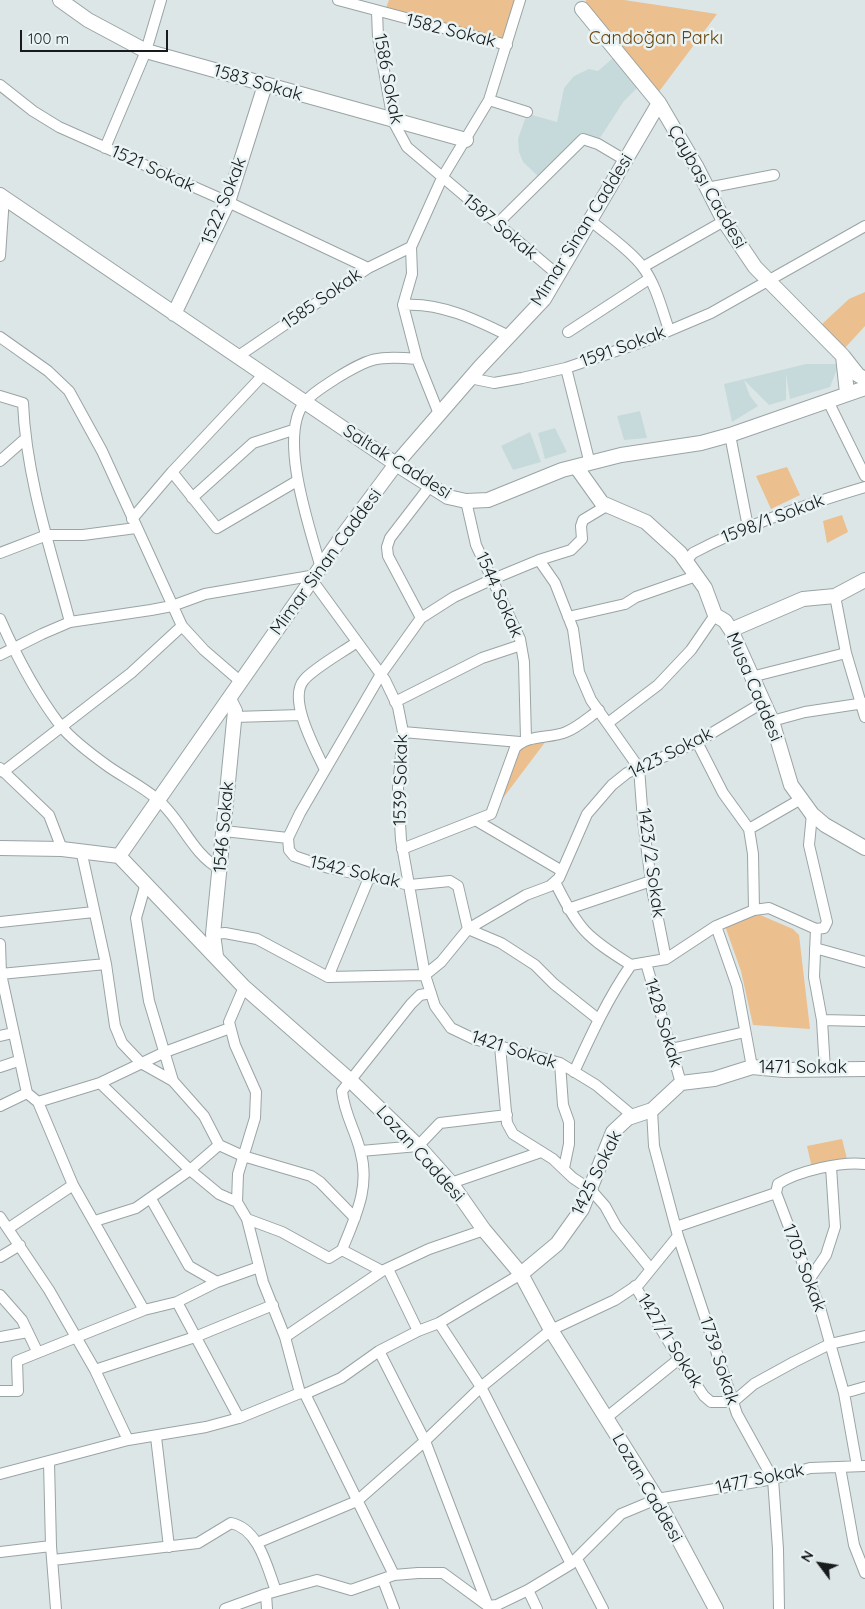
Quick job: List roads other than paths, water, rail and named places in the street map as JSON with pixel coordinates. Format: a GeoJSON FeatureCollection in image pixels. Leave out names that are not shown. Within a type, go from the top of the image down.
{"type":"FeatureCollection","features":[{"type":"Feature","properties":{"kind":"main road","name":"1583 Sokak"},"geometry":{"type":"LineString","coordinates":[[60,0],[88,20],[146,51],[466,140]]}},
{"type":"Feature","properties":{"kind":"main road","name":"Çaybaşı Caddesi"},"geometry":{"type":"LineString","coordinates":[[582,9],[659,103],[724,221],[755,267],[843,356],[858,375],[865,379]]}},
{"type":"Feature","properties":{"kind":"main road","name":"1522 Sokak"},"geometry":{"type":"LineString","coordinates":[[174,314],[228,202],[265,85]]}},
{"type":"Feature","properties":{"kind":"main road","name":"Mimar Sinan Caddesi"},"geometry":{"type":"LineString","coordinates":[[119,856],[316,574],[396,464],[470,378],[544,299],[659,103]]}},
{"type":"Feature","properties":{"kind":"main road","name":"Saltak Caddesi"},"geometry":{"type":"LineString","coordinates":[[2,196],[263,375],[448,497],[466,501],[488,500],[562,470],[621,455],[701,443],[730,435],[848,393]]}},
{"type":"Feature","properties":{"kind":"main road"},"geometry":{"type":"LineString","coordinates":[[843,356],[848,393],[865,388]]}},
{"type":"Feature","properties":{"kind":"main road","name":"Musa Caddesi"},"geometry":{"type":"LineString","coordinates":[[583,466],[602,503],[646,522],[686,561],[705,588],[715,615],[725,621],[731,630],[762,703],[772,721],[791,785],[812,814],[825,825],[862,843]]}},
{"type":"Feature","properties":{"kind":"main road"},"geometry":{"type":"LineString","coordinates":[[731,630],[803,599],[835,596],[865,580]]}},
{"type":"Feature","properties":{"kind":"main road","name":"1546 Sokak"},"geometry":{"type":"LineString","coordinates":[[216,956],[213,934],[235,711],[229,698]]}},
{"type":"Feature","properties":{"kind":"main road"},"geometry":{"type":"LineString","coordinates":[[0,848],[81,850],[119,856]]}},
{"type":"Feature","properties":{"kind":"main road","name":"Lozan Caddesi"},"geometry":{"type":"LineString","coordinates":[[119,856],[244,987],[351,1081],[418,1146],[451,1183],[484,1230],[520,1274],[550,1330],[657,1499],[716,1609]]}},
{"type":"Feature","properties":{"kind":"main road","name":"1471 Sokak"},"geometry":{"type":"LineString","coordinates":[[682,1083],[714,1079],[752,1068],[865,1069]]}},
{"type":"Feature","properties":{"kind":"main road"},"geometry":{"type":"LineString","coordinates":[[633,1116],[652,1110],[682,1083]]}},
{"type":"Feature","properties":{"kind":"main road","name":"1425 Sokak"},"geometry":{"type":"LineString","coordinates":[[520,1274],[557,1244],[582,1209],[613,1132],[628,1118],[633,1116]]}},
{"type":"Feature","properties":{"kind":"street"},"geometry":{"type":"LineString","coordinates":[[105,148],[146,51],[161,0]]}},
{"type":"Feature","properties":{"kind":"street","name":"1582 Sokak"},"geometry":{"type":"LineString","coordinates":[[338,0],[377,12],[507,45]]}},
{"type":"Feature","properties":{"kind":"street"},"geometry":{"type":"LineString","coordinates":[[439,414],[417,359],[414,338],[403,305],[412,274],[411,247],[442,178],[489,100],[520,0]]}},
{"type":"Feature","properties":{"kind":"street","name":"1586 Sokak"},"geometry":{"type":"LineString","coordinates":[[377,12],[378,36],[393,121],[407,147],[442,178]]}},
{"type":"Feature","properties":{"kind":"street","name":"1521 Sokak"},"geometry":{"type":"LineString","coordinates":[[0,85],[33,111],[59,127],[228,202],[368,268]]}},
{"type":"Feature","properties":{"kind":"street"},"geometry":{"type":"LineString","coordinates":[[489,100],[527,112]]}},
{"type":"Feature","properties":{"kind":"street"},"geometry":{"type":"LineString","coordinates":[[497,224],[583,138],[598,144],[625,160]]}},
{"type":"Feature","properties":{"kind":"street"},"geometry":{"type":"LineString","coordinates":[[707,188],[774,175]]}},
{"type":"Feature","properties":{"kind":"street","name":"1587 Sokak"},"geometry":{"type":"LineString","coordinates":[[442,178],[558,275]]}},
{"type":"Feature","properties":{"kind":"street"},"geometry":{"type":"LineString","coordinates":[[0,256],[2,196]]}},
{"type":"Feature","properties":{"kind":"street"},"geometry":{"type":"LineString","coordinates":[[590,220],[643,267],[659,301],[669,330]]}},
{"type":"Feature","properties":{"kind":"street"},"geometry":{"type":"LineString","coordinates":[[643,267],[724,221]]}},
{"type":"Feature","properties":{"kind":"street","name":"1591 Sokak"},"geometry":{"type":"LineString","coordinates":[[470,378],[494,382],[566,368],[669,330],[710,313],[865,226]]}},
{"type":"Feature","properties":{"kind":"street","name":"1585 Sokak"},"geometry":{"type":"LineString","coordinates":[[237,357],[368,268],[411,247]]}},
{"type":"Feature","properties":{"kind":"street"},"geometry":{"type":"LineString","coordinates":[[568,332],[648,279]]}},
{"type":"Feature","properties":{"kind":"street"},"geometry":{"type":"LineString","coordinates":[[403,305],[421,304],[430,306],[476,320],[509,336]]}},
{"type":"Feature","properties":{"kind":"street"},"geometry":{"type":"LineString","coordinates":[[0,336],[48,371],[69,391],[102,451],[182,626],[204,650],[241,682]]}},
{"type":"Feature","properties":{"kind":"street"},"geometry":{"type":"LineString","coordinates":[[0,655],[70,622],[172,606],[205,594],[263,582],[316,574],[298,481],[293,430],[304,402],[365,361],[392,356],[417,359]]}},
{"type":"Feature","properties":{"kind":"street"},"geometry":{"type":"LineString","coordinates":[[566,368],[583,466]]}},
{"type":"Feature","properties":{"kind":"street"},"geometry":{"type":"LineString","coordinates":[[0,553],[47,535],[83,535],[134,524],[172,472],[263,375]]}},
{"type":"Feature","properties":{"kind":"street"},"geometry":{"type":"LineString","coordinates":[[0,396],[23,403],[25,439],[47,535],[70,622]]}},
{"type":"Feature","properties":{"kind":"street"},"geometry":{"type":"LineString","coordinates":[[828,401],[865,476]]}},
{"type":"Feature","properties":{"kind":"street"},"geometry":{"type":"LineString","coordinates":[[192,498],[253,443],[293,430]]}},
{"type":"Feature","properties":{"kind":"street"},"geometry":{"type":"LineString","coordinates":[[730,435],[748,527]]}},
{"type":"Feature","properties":{"kind":"street"},"geometry":{"type":"LineString","coordinates":[[0,462],[25,439]]}},
{"type":"Feature","properties":{"kind":"street"},"geometry":{"type":"LineString","coordinates":[[172,472],[217,528],[298,481]]}},
{"type":"Feature","properties":{"kind":"street"},"geometry":{"type":"LineString","coordinates":[[421,618],[388,556],[387,547],[390,538],[430,486]]}},
{"type":"Feature","properties":{"kind":"street","name":"1598/1 Sokak"},"geometry":{"type":"LineString","coordinates":[[686,561],[693,553],[748,527],[798,507],[865,487]]}},
{"type":"Feature","properties":{"kind":"street","name":"1544 Sokak"},"geometry":{"type":"LineString","coordinates":[[466,501],[476,545],[493,579],[521,645],[524,662],[523,741],[515,748],[491,814],[477,821]]}},
{"type":"Feature","properties":{"kind":"street"},"geometry":{"type":"LineString","coordinates":[[224,831],[288,838],[381,674],[421,618],[454,597],[493,579],[539,560],[571,550],[582,539],[581,526],[583,520],[608,505]]}},
{"type":"Feature","properties":{"kind":"street"},"geometry":{"type":"LineString","coordinates":[[539,560],[555,583],[573,629],[579,672],[591,700],[639,768]]}},
{"type":"Feature","properties":{"kind":"street","name":"1539 Sokak"},"geometry":{"type":"LineString","coordinates":[[316,574],[357,642],[381,674],[396,702],[403,732],[398,788],[402,849],[425,975]]}},
{"type":"Feature","properties":{"kind":"street"},"geometry":{"type":"LineString","coordinates":[[568,617],[625,604],[636,597],[696,576]]}},
{"type":"Feature","properties":{"kind":"street"},"geometry":{"type":"LineString","coordinates":[[835,596],[846,653],[863,703],[865,716]]}},
{"type":"Feature","properties":{"kind":"street"},"geometry":{"type":"LineString","coordinates":[[608,723],[658,684],[691,650],[715,615]]}},
{"type":"Feature","properties":{"kind":"street"},"geometry":{"type":"LineString","coordinates":[[0,619],[13,649],[61,726],[109,767],[158,799],[182,827],[195,848],[207,862],[220,869]]}},
{"type":"Feature","properties":{"kind":"street"},"geometry":{"type":"LineString","coordinates":[[62,849],[49,815],[2,770],[131,673],[182,626]]}},
{"type":"Feature","properties":{"kind":"street"},"geometry":{"type":"LineString","coordinates":[[325,770],[302,715],[299,691],[304,679],[357,642]]}},
{"type":"Feature","properties":{"kind":"street"},"geometry":{"type":"LineString","coordinates":[[396,702],[482,658],[521,645]]}},
{"type":"Feature","properties":{"kind":"street"},"geometry":{"type":"LineString","coordinates":[[751,677],[805,666],[846,653]]}},
{"type":"Feature","properties":{"kind":"street","name":"1423 Sokak"},"geometry":{"type":"LineString","coordinates":[[555,882],[562,871],[587,814],[612,785],[627,773],[697,742],[762,703]]}},
{"type":"Feature","properties":{"kind":"street"},"geometry":{"type":"LineString","coordinates":[[772,721],[805,712],[863,703]]}},
{"type":"Feature","properties":{"kind":"street"},"geometry":{"type":"LineString","coordinates":[[403,732],[523,741],[549,737],[568,731],[599,710]]}},
{"type":"Feature","properties":{"kind":"street"},"geometry":{"type":"LineString","coordinates":[[234,717],[302,715]]}},
{"type":"Feature","properties":{"kind":"street"},"geometry":{"type":"LineString","coordinates":[[697,742],[723,794],[748,829],[753,854],[754,910]]}},
{"type":"Feature","properties":{"kind":"street","name":"1423/2 Sokak"},"geometry":{"type":"LineString","coordinates":[[639,768],[643,821],[651,881],[666,958]]}},
{"type":"Feature","properties":{"kind":"street"},"geometry":{"type":"LineString","coordinates":[[748,829],[802,799]]}},
{"type":"Feature","properties":{"kind":"street"},"geometry":{"type":"LineString","coordinates":[[574,1072],[598,1019],[615,988],[631,965],[646,964],[666,958],[716,926],[754,910],[770,908],[816,929],[824,928],[827,922],[808,845],[812,814]]}},
{"type":"Feature","properties":{"kind":"street"},"geometry":{"type":"LineString","coordinates":[[402,849],[477,821],[562,871]]}},
{"type":"Feature","properties":{"kind":"street","name":"1542 Sokak"},"geometry":{"type":"LineString","coordinates":[[288,838],[289,850],[294,856],[307,862],[369,878],[410,885],[450,881],[454,883],[458,886],[468,929]]}},
{"type":"Feature","properties":{"kind":"street"},"geometry":{"type":"LineString","coordinates":[[81,850],[106,964],[115,1026],[122,1043],[141,1063],[174,1081],[204,1116],[219,1145],[243,1156],[310,1176],[320,1182],[355,1218]]}},
{"type":"Feature","properties":{"kind":"street"},"geometry":{"type":"LineString","coordinates":[[328,978],[369,878]]}},
{"type":"Feature","properties":{"kind":"street"},"geometry":{"type":"LineString","coordinates":[[568,909],[651,881]]}},
{"type":"Feature","properties":{"kind":"street"},"geometry":{"type":"LineString","coordinates":[[213,934],[225,933],[257,939],[328,978],[425,975],[441,962],[468,929],[494,912],[555,882]]}},
{"type":"Feature","properties":{"kind":"street","name":"1428 Sokak"},"geometry":{"type":"LineString","coordinates":[[555,882],[568,909],[588,936],[631,965]]}},
{"type":"Feature","properties":{"kind":"street"},"geometry":{"type":"LineString","coordinates":[[146,883],[136,918],[149,1001],[174,1081]]}},
{"type":"Feature","properties":{"kind":"street"},"geometry":{"type":"LineString","coordinates":[[0,922],[94,912]]}},
{"type":"Feature","properties":{"kind":"street"},"geometry":{"type":"LineString","coordinates":[[716,926],[737,986],[752,1068]]}},
{"type":"Feature","properties":{"kind":"street"},"geometry":{"type":"LineString","coordinates":[[468,929],[501,943],[536,965],[554,984],[598,1019]]}},
{"type":"Feature","properties":{"kind":"street"},"geometry":{"type":"LineString","coordinates":[[816,929],[814,977],[822,1020],[825,1070]]}},
{"type":"Feature","properties":{"kind":"street"},"geometry":{"type":"LineString","coordinates":[[0,944],[0,974],[18,1061],[27,1093],[38,1102],[73,1184],[144,1310]]}},
{"type":"Feature","properties":{"kind":"street"},"geometry":{"type":"LineString","coordinates":[[815,948],[865,962]]}},
{"type":"Feature","properties":{"kind":"street"},"geometry":{"type":"LineString","coordinates":[[0,974],[106,964]]}},
{"type":"Feature","properties":{"kind":"street","name":"1428 Sokak"},"geometry":{"type":"LineString","coordinates":[[646,964],[682,1083]]}},
{"type":"Feature","properties":{"kind":"street","name":"1421 Sokak"},"geometry":{"type":"LineString","coordinates":[[425,975],[435,1006],[451,1028],[474,1039],[560,1063],[596,1085],[633,1116]]}},
{"type":"Feature","properties":{"kind":"street"},"geometry":{"type":"LineString","coordinates":[[244,987],[229,1022],[235,1045],[256,1092],[255,1118],[238,1174],[237,1202],[247,1218],[259,1267],[303,1393],[394,1575]]}},
{"type":"Feature","properties":{"kind":"street"},"geometry":{"type":"LineString","coordinates":[[247,1218],[282,1232],[329,1258],[342,1250],[355,1218],[364,1185],[361,1151],[344,1105],[342,1091],[411,1004],[420,995],[431,993]]}},
{"type":"Feature","properties":{"kind":"street"},"geometry":{"type":"LineString","coordinates":[[822,1020],[865,1021]]}},
{"type":"Feature","properties":{"kind":"street"},"geometry":{"type":"LineString","coordinates":[[38,1102],[100,1083],[135,1068],[141,1063],[165,1052],[230,1028]]}},
{"type":"Feature","properties":{"kind":"street"},"geometry":{"type":"LineString","coordinates":[[671,1049],[746,1032]]}},
{"type":"Feature","properties":{"kind":"street"},"geometry":{"type":"LineString","coordinates":[[0,1036],[13,1033]]}},
{"type":"Feature","properties":{"kind":"street"},"geometry":{"type":"LineString","coordinates":[[500,1046],[508,1123],[513,1134],[564,1168],[573,1178],[591,1190],[605,1206],[616,1226],[650,1268]]}},
{"type":"Feature","properties":{"kind":"street"},"geometry":{"type":"LineString","coordinates":[[0,1067],[18,1061]]}},
{"type":"Feature","properties":{"kind":"street"},"geometry":{"type":"LineString","coordinates":[[560,1063],[563,1105],[568,1122],[568,1144],[564,1168]]}},
{"type":"Feature","properties":{"kind":"street"},"geometry":{"type":"LineString","coordinates":[[100,1083],[190,1170],[218,1194],[237,1202]]}},
{"type":"Feature","properties":{"kind":"street"},"geometry":{"type":"LineString","coordinates":[[0,1106],[27,1093]]}},
{"type":"Feature","properties":{"kind":"street","name":"1739 Sokak"},"geometry":{"type":"LineString","coordinates":[[652,1110],[654,1146],[677,1232],[737,1414],[773,1479],[778,1549],[779,1609]]}},
{"type":"Feature","properties":{"kind":"street"},"geometry":{"type":"LineString","coordinates":[[361,1151],[418,1146],[440,1123],[507,1115]]}},
{"type":"Feature","properties":{"kind":"street"},"geometry":{"type":"LineString","coordinates":[[95,1222],[136,1208],[151,1199],[190,1170],[219,1145]]}},
{"type":"Feature","properties":{"kind":"street"},"geometry":{"type":"LineString","coordinates":[[451,1183],[541,1152]]}},
{"type":"Feature","properties":{"kind":"street"},"geometry":{"type":"LineString","coordinates":[[257,1543],[358,1501],[425,1441],[481,1387],[550,1330],[615,1300],[635,1286],[666,1252],[677,1232],[776,1193],[778,1184],[788,1177],[851,1162],[865,1164]]}},
{"type":"Feature","properties":{"kind":"street"},"geometry":{"type":"LineString","coordinates":[[809,1280],[826,1256],[834,1227],[831,1167]]}},
{"type":"Feature","properties":{"kind":"street"},"geometry":{"type":"LineString","coordinates":[[9,1228],[73,1184]]}},
{"type":"Feature","properties":{"kind":"street","name":"1703 Sokak"},"geometry":{"type":"LineString","coordinates":[[776,1193],[821,1311],[844,1393],[861,1466]]}},
{"type":"Feature","properties":{"kind":"street"},"geometry":{"type":"LineString","coordinates":[[151,1199],[189,1266],[217,1282]]}},
{"type":"Feature","properties":{"kind":"street"},"geometry":{"type":"LineString","coordinates":[[0,1217],[49,1290],[95,1370],[128,1440]]}},
{"type":"Feature","properties":{"kind":"street"},"geometry":{"type":"LineString","coordinates":[[285,1337],[385,1270],[429,1249],[484,1230]]}},
{"type":"Feature","properties":{"kind":"street"},"geometry":{"type":"LineString","coordinates":[[0,1257],[20,1245]]}},
{"type":"Feature","properties":{"kind":"street"},"geometry":{"type":"LineString","coordinates":[[342,1250],[385,1270],[418,1331]]}},
{"type":"Feature","properties":{"kind":"street"},"geometry":{"type":"LineString","coordinates":[[0,1391],[18,1391],[17,1361],[37,1351],[144,1310],[177,1302],[217,1282],[259,1267]]}},
{"type":"Feature","properties":{"kind":"street"},"geometry":{"type":"LineString","coordinates":[[0,1474],[128,1440],[156,1437],[239,1418],[341,1378],[379,1351],[418,1331],[439,1323],[520,1274]]}},
{"type":"Feature","properties":{"kind":"street","name":"1427/1 Sokak"},"geometry":{"type":"LineString","coordinates":[[635,1286],[679,1359],[704,1396],[711,1402],[733,1402]]}},
{"type":"Feature","properties":{"kind":"street"},"geometry":{"type":"LineString","coordinates":[[0,1295],[22,1320],[37,1351]]}},
{"type":"Feature","properties":{"kind":"street"},"geometry":{"type":"LineString","coordinates":[[177,1302],[239,1418]]}},
{"type":"Feature","properties":{"kind":"street"},"geometry":{"type":"LineString","coordinates":[[95,1370],[195,1337],[273,1305]]}},
{"type":"Feature","properties":{"kind":"street"},"geometry":{"type":"LineString","coordinates":[[439,1323],[481,1387],[574,1562],[603,1609]]}},
{"type":"Feature","properties":{"kind":"street"},"geometry":{"type":"LineString","coordinates":[[0,1337],[28,1332]]}},
{"type":"Feature","properties":{"kind":"street"},"geometry":{"type":"LineString","coordinates":[[733,1402],[754,1384],[830,1344],[865,1336]]}},
{"type":"Feature","properties":{"kind":"street"},"geometry":{"type":"LineString","coordinates":[[379,1351],[425,1441],[489,1607]]}},
{"type":"Feature","properties":{"kind":"street"},"geometry":{"type":"LineString","coordinates":[[606,1418],[679,1359]]}},
{"type":"Feature","properties":{"kind":"street"},"geometry":{"type":"LineString","coordinates":[[844,1393],[865,1386]]}},
{"type":"Feature","properties":{"kind":"street"},"geometry":{"type":"LineString","coordinates":[[156,1437],[169,1547]]}},
{"type":"Feature","properties":{"kind":"street"},"geometry":{"type":"LineString","coordinates":[[48,1462],[51,1546],[56,1609]]}},
{"type":"Feature","properties":{"kind":"street","name":"1477 Sokak"},"geometry":{"type":"LineString","coordinates":[[489,1607],[528,1590],[574,1562],[621,1514],[657,1499],[773,1479],[810,1468],[861,1466]]}},
{"type":"Feature","properties":{"kind":"street"},"geometry":{"type":"LineString","coordinates":[[840,1467],[854,1545],[865,1573]]}},
{"type":"Feature","properties":{"kind":"street"},"geometry":{"type":"LineString","coordinates":[[53,1560],[198,1543],[231,1522],[242,1525],[257,1543],[271,1593],[267,1609]]}},
{"type":"Feature","properties":{"kind":"street"},"geometry":{"type":"LineString","coordinates":[[0,1552],[51,1546]]}},
{"type":"Feature","properties":{"kind":"street"},"geometry":{"type":"LineString","coordinates":[[225,1609],[317,1580],[351,1590],[394,1575],[443,1574],[489,1607]]}},
{"type":"Feature","properties":{"kind":"street"},"geometry":{"type":"LineString","coordinates":[[383,1580],[394,1609]]}},
{"type":"Feature","properties":{"kind":"street"},"geometry":{"type":"LineString","coordinates":[[528,1590],[536,1609]]}},
{"type":"Feature","properties":{"kind":"park label","name":"Candoğan Parkı"},"geometry":{"type":"Point","coordinates":[656,39]}}]}
